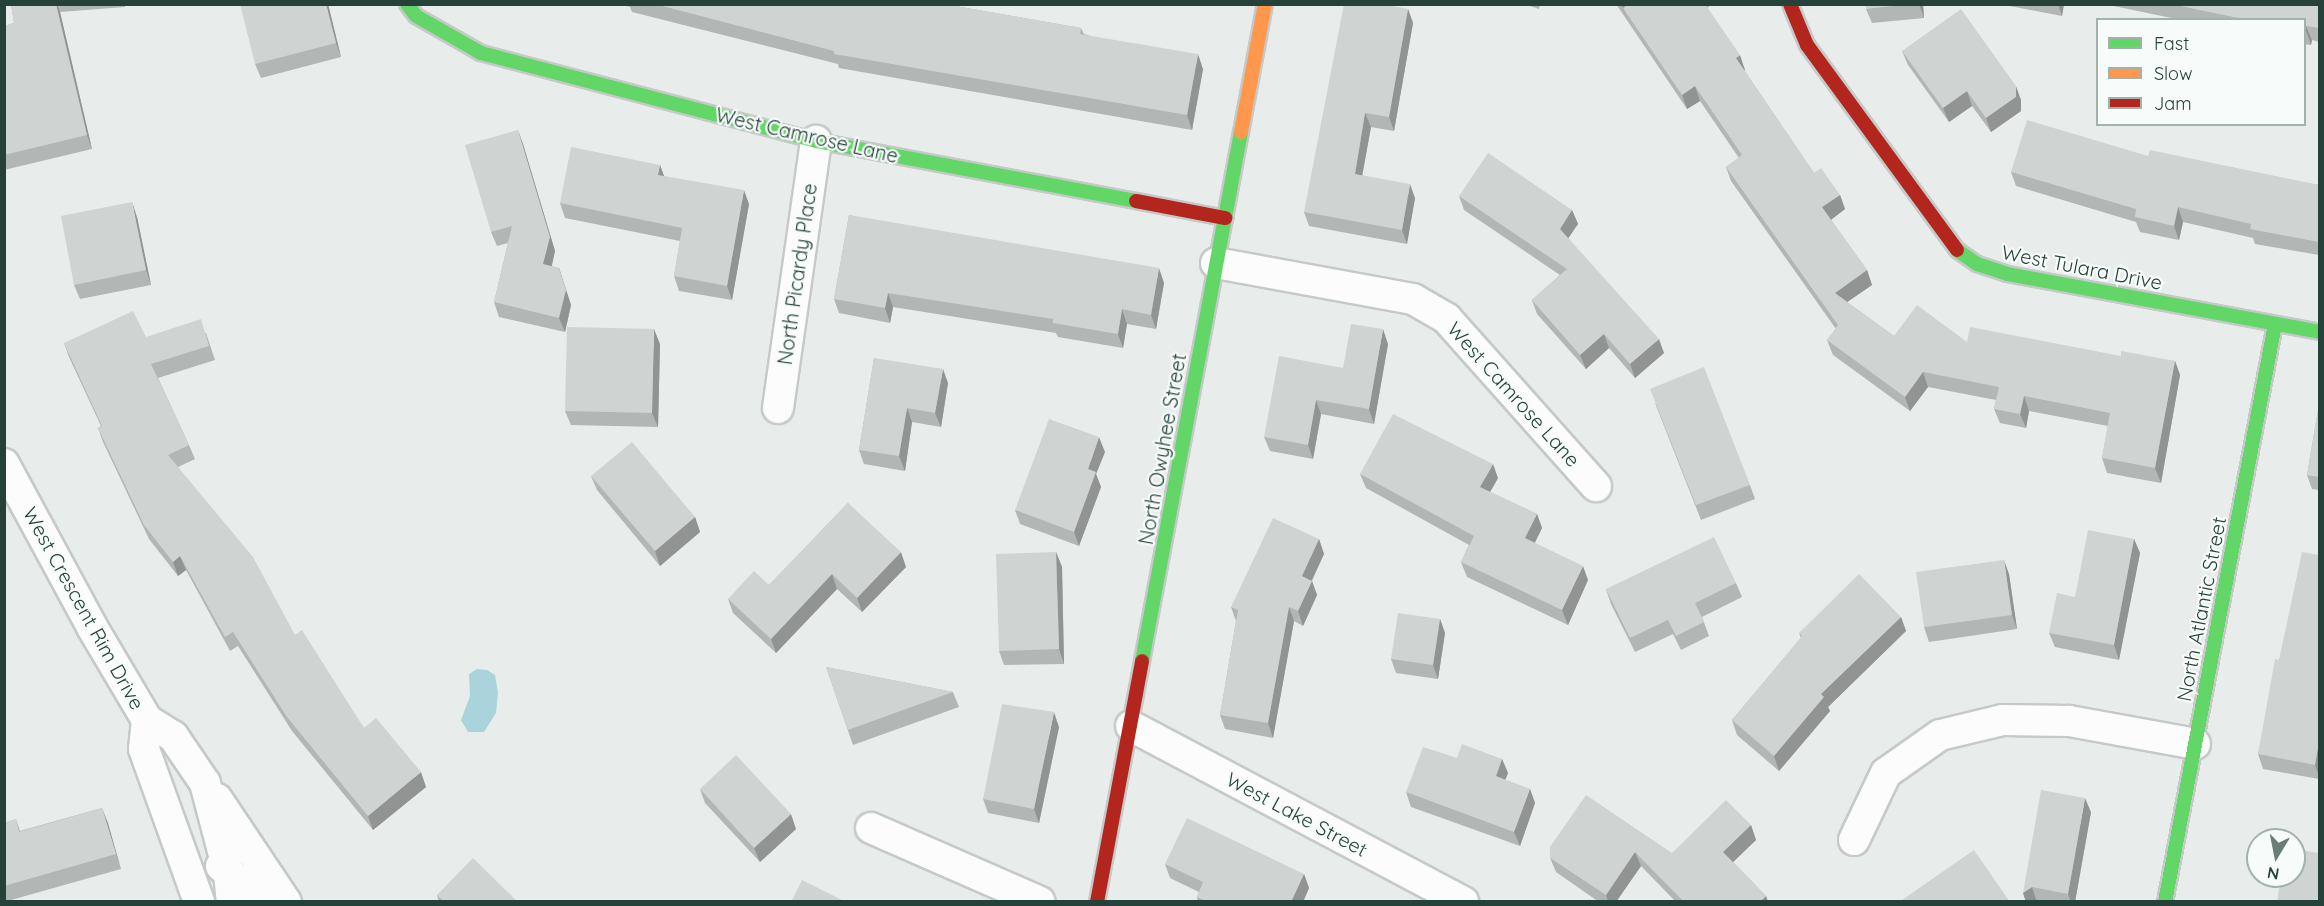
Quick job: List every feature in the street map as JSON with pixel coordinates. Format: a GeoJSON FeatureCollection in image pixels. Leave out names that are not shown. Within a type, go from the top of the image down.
{"type":"FeatureCollection","features":[{"type":"Feature","properties":{"kind":"street","name":"West Camrose Lane"},"geometry":{"type":"LineString","coordinates":[[407,4],[416,16],[481,54],[816,141],[1225,218]]}},
{"type":"Feature","properties":{"kind":"street","name":"North Owyhee Street"},"geometry":{"type":"LineString","coordinates":[[1097,902],[1266,4]]}},
{"type":"Feature","properties":{"kind":"street","name":"West Tulara Drive"},"geometry":{"type":"LineString","coordinates":[[1790,4],[1807,45],[1952,247],[1977,264],[2007,274],[2319,332]]}},
{"type":"Feature","properties":{"kind":"street","name":"North Picardy Place"},"geometry":{"type":"LineString","coordinates":[[778,408],[816,141]]}},
{"type":"Feature","properties":{"kind":"street","name":"West Camrose Lane"},"geometry":{"type":"LineString","coordinates":[[1216,263],[1413,299],[1439,314],[1596,486]]}},
{"type":"Feature","properties":{"kind":"street","name":"North Atlantic Street"},"geometry":{"type":"LineString","coordinates":[[2164,902],[2275,324]]}},
{"type":"Feature","properties":{"kind":"street","name":"West Crescent Rim Drive"},"geometry":{"type":"LineString","coordinates":[[4,464],[92,627],[147,720],[173,736],[205,783],[231,888]]}},
{"type":"Feature","properties":{"kind":"street","name":"West Crescent Rim Drive"},"geometry":{"type":"LineString","coordinates":[[147,720],[144,749],[199,902]]}},
{"type":"Feature","properties":{"kind":"street"},"geometry":{"type":"LineString","coordinates":[[1854,840],[1886,773],[1940,735],[2003,720],[2069,721],[2195,744]]}},
{"type":"Feature","properties":{"kind":"street","name":"West Lake Street"},"geometry":{"type":"LineString","coordinates":[[1131,726],[1463,902]]}},
{"type":"Feature","properties":{"kind":"street"},"geometry":{"type":"LineString","coordinates":[[205,783],[286,902]]}},
{"type":"Feature","properties":{"kind":"street"},"geometry":{"type":"LineString","coordinates":[[169,816],[231,888],[264,902]]}},
{"type":"Feature","properties":{"kind":"street"},"geometry":{"type":"LineString","coordinates":[[871,828],[1040,902]]}},
{"type":"Feature","properties":{"kind":"water"},"geometry":{"type":"Polygon","coordinates":[[[477,669],[487,670],[495,675],[498,693],[496,713],[484,732],[468,732],[461,720],[470,696],[469,674],[477,669]]]}},
{"type":"Feature","properties":{"kind":"building"},"geometry":{"type":"Polygon","coordinates":[[[11,4],[56,4],[87,135],[4,155],[4,26],[14,23],[11,4]]]}},
{"type":"Feature","properties":{"kind":"building"},"geometry":{"type":"Polygon","coordinates":[[[240,4],[326,4],[336,43],[255,64],[240,4]]]}},
{"type":"Feature","properties":{"kind":"building"},"geometry":{"type":"Polygon","coordinates":[[[655,4],[944,4],[1081,28],[1080,34],[1198,54],[1187,115],[834,54],[834,51],[655,4]]]}},
{"type":"Feature","properties":{"kind":"building"},"geometry":{"type":"Polygon","coordinates":[[[1344,4],[1383,4],[1408,9],[1389,117],[1365,113],[1355,174],[1410,184],[1402,230],[1304,212],[1344,4]]]}},
{"type":"Feature","properties":{"kind":"building"},"geometry":{"type":"Polygon","coordinates":[[[1628,4],[1705,4],[1740,55],[1736,58],[1814,173],[1821,168],[1840,195],[1822,207],[1867,270],[1835,293],[1894,336],[1917,305],[1967,342],[1970,327],[2121,356],[2121,351],[2175,361],[2155,468],[2102,458],[2110,413],[2024,396],[2020,414],[1994,409],[1999,387],[1923,372],[1905,397],[1827,340],[1838,325],[1726,167],[1742,155],[1695,86],[1682,95],[1623,8],[1628,4]]]}},
{"type":"Feature","properties":{"kind":"building"},"geometry":{"type":"Polygon","coordinates":[[[1866,4],[1912,4],[1866,9],[1866,4]]]}},
{"type":"Feature","properties":{"kind":"building"},"geometry":{"type":"Polygon","coordinates":[[[2171,4],[2319,4],[2319,28],[2306,26],[2306,18],[2238,18],[2171,4]]]}},
{"type":"Feature","properties":{"kind":"building"},"geometry":{"type":"Polygon","coordinates":[[[1961,9],[2016,86],[2016,97],[1986,118],[1967,91],[1943,108],[1902,51],[1961,9]]]}},
{"type":"Feature","properties":{"kind":"building"},"geometry":{"type":"Polygon","coordinates":[[[2027,120],[2148,156],[2150,150],[2319,185],[2319,242],[2250,229],[2251,224],[2178,207],[2174,226],[2135,217],[2136,209],[2011,172],[2027,120]]]}},
{"type":"Feature","properties":{"kind":"building"},"geometry":{"type":"Polygon","coordinates":[[[518,130],[550,237],[543,264],[559,268],[566,290],[559,318],[494,302],[512,226],[491,232],[465,145],[518,130]]]}},
{"type":"Feature","properties":{"kind":"building"},"geometry":{"type":"Polygon","coordinates":[[[571,147],[660,165],[658,175],[744,190],[727,286],[674,276],[682,228],[560,203],[571,147]]]}},
{"type":"Feature","properties":{"kind":"building"},"geometry":{"type":"Polygon","coordinates":[[[1488,153],[1572,210],[1560,229],[1659,339],[1630,364],[1604,334],[1580,355],[1532,300],[1567,269],[1459,196],[1488,153]]]}},
{"type":"Feature","properties":{"kind":"building"},"geometry":{"type":"Polygon","coordinates":[[[132,202],[146,270],[74,285],[61,216],[132,202]]]}},
{"type":"Feature","properties":{"kind":"building"},"geometry":{"type":"Polygon","coordinates":[[[849,215],[1159,268],[1151,315],[1122,309],[1118,334],[1053,323],[1053,319],[888,293],[885,308],[834,299],[849,215]]]}},
{"type":"Feature","properties":{"kind":"building"},"geometry":{"type":"Polygon","coordinates":[[[133,311],[146,337],[201,319],[209,346],[151,364],[189,445],[168,455],[253,557],[295,635],[302,630],[364,728],[376,718],[421,772],[368,816],[287,717],[233,632],[225,637],[180,556],[173,562],[144,525],[98,428],[102,426],[64,343],[133,311]]]}},
{"type":"Feature","properties":{"kind":"building"},"geometry":{"type":"Polygon","coordinates":[[[1351,324],[1383,329],[1369,409],[1316,400],[1308,445],[1264,437],[1279,356],[1343,368],[1351,324]]]}},
{"type":"Feature","properties":{"kind":"building"},"geometry":{"type":"Polygon","coordinates":[[[567,327],[654,329],[652,413],[565,411],[567,327]]]}},
{"type":"Feature","properties":{"kind":"building"},"geometry":{"type":"Polygon","coordinates":[[[874,358],[943,369],[935,413],[907,408],[899,456],[859,450],[874,358]]]}},
{"type":"Feature","properties":{"kind":"building"},"geometry":{"type":"Polygon","coordinates":[[[1704,367],[1750,485],[1696,505],[1650,389],[1704,367]]]}},
{"type":"Feature","properties":{"kind":"building"},"geometry":{"type":"Polygon","coordinates":[[[2319,404],[2319,477],[2307,475],[2319,404]]]}},
{"type":"Feature","properties":{"kind":"building"},"geometry":{"type":"Polygon","coordinates":[[[1393,414],[1493,464],[1480,487],[1537,514],[1525,538],[1583,566],[1562,610],[1461,562],[1474,536],[1360,474],[1393,414]]]}},
{"type":"Feature","properties":{"kind":"building"},"geometry":{"type":"Polygon","coordinates":[[[1049,419],[1099,437],[1088,469],[1096,472],[1074,532],[1015,510],[1049,419]]]}},
{"type":"Feature","properties":{"kind":"building"},"geometry":{"type":"Polygon","coordinates":[[[632,442],[695,517],[655,551],[591,476],[632,442]]]}},
{"type":"Feature","properties":{"kind":"building"},"geometry":{"type":"Polygon","coordinates":[[[848,503],[901,552],[857,598],[832,574],[771,639],[728,599],[754,571],[769,585],[848,503]]]}},
{"type":"Feature","properties":{"kind":"building"},"geometry":{"type":"Polygon","coordinates":[[[1273,518],[1319,539],[1302,576],[1312,581],[1298,611],[1289,607],[1268,723],[1220,715],[1238,610],[1231,607],[1273,518]]]}},
{"type":"Feature","properties":{"kind":"building"},"geometry":{"type":"Polygon","coordinates":[[[2088,530],[2134,539],[2114,645],[2049,633],[2057,593],[2075,597],[2088,530]]]}},
{"type":"Feature","properties":{"kind":"building"},"geometry":{"type":"Polygon","coordinates":[[[1714,537],[1736,583],[1695,603],[1704,622],[1676,636],[1668,620],[1630,638],[1606,589],[1714,537]]]}},
{"type":"Feature","properties":{"kind":"building"},"geometry":{"type":"Polygon","coordinates":[[[1056,552],[1059,649],[999,651],[996,554],[1056,552]]]}},
{"type":"Feature","properties":{"kind":"building"},"geometry":{"type":"Polygon","coordinates":[[[2302,552],[2319,555],[2319,742],[2315,765],[2258,754],[2275,659],[2279,660],[2302,552]]]}},
{"type":"Feature","properties":{"kind":"building"},"geometry":{"type":"Polygon","coordinates":[[[2004,560],[2012,615],[1924,627],[1916,572],[2004,560]]]}},
{"type":"Feature","properties":{"kind":"building"},"geometry":{"type":"Polygon","coordinates":[[[1859,574],[1901,617],[1821,694],[1824,697],[1774,756],[1732,720],[1802,636],[1799,633],[1859,574]]]}},
{"type":"Feature","properties":{"kind":"building"},"geometry":{"type":"Polygon","coordinates":[[[1398,613],[1440,619],[1433,665],[1391,659],[1398,613]]]}},
{"type":"Feature","properties":{"kind":"building"},"geometry":{"type":"Polygon","coordinates":[[[826,667],[953,692],[848,730],[826,667]]]}},
{"type":"Feature","properties":{"kind":"building"},"geometry":{"type":"Polygon","coordinates":[[[1002,704],[1054,712],[1034,809],[983,799],[1002,704]]]}},
{"type":"Feature","properties":{"kind":"building"},"geometry":{"type":"Polygon","coordinates":[[[1462,744],[1502,759],[1496,776],[1530,789],[1514,832],[1406,792],[1423,747],[1457,758],[1462,744]]]}},
{"type":"Feature","properties":{"kind":"building"},"geometry":{"type":"Polygon","coordinates":[[[736,755],[791,814],[754,848],[700,789],[736,755]]]}},
{"type":"Feature","properties":{"kind":"building"},"geometry":{"type":"Polygon","coordinates":[[[2041,790],[2085,798],[2068,894],[2032,887],[2023,893],[2041,790]]]}},
{"type":"Feature","properties":{"kind":"building"},"geometry":{"type":"Polygon","coordinates":[[[1586,795],[1672,853],[1726,800],[1751,825],[1723,852],[1766,896],[1760,902],[1684,902],[1635,852],[1606,895],[1550,858],[1550,847],[1586,795]]]}},
{"type":"Feature","properties":{"kind":"building"},"geometry":{"type":"Polygon","coordinates":[[[102,808],[116,854],[4,886],[4,823],[16,819],[19,832],[102,808]]]}},
{"type":"Feature","properties":{"kind":"building"},"geometry":{"type":"Polygon","coordinates":[[[1187,818],[1304,874],[1291,902],[1207,902],[1197,897],[1203,882],[1165,864],[1187,818]]]}},
{"type":"Feature","properties":{"kind":"building"},"geometry":{"type":"Polygon","coordinates":[[[1974,850],[2010,902],[1899,902],[1974,850]]]}},
{"type":"Feature","properties":{"kind":"building"},"geometry":{"type":"Polygon","coordinates":[[[2306,851],[2319,853],[2318,902],[2277,902],[2279,888],[2306,888],[2306,851]]]}},
{"type":"Feature","properties":{"kind":"building"},"geometry":{"type":"Polygon","coordinates":[[[473,858],[518,902],[444,902],[437,895],[473,858]]]}},
{"type":"Feature","properties":{"kind":"building"},"geometry":{"type":"Polygon","coordinates":[[[802,880],[846,902],[791,902],[802,880]]]}},
{"type":"Feature","properties":{"kind":"traffic: fast"},"geometry":{"type":"LineString","coordinates":[[407,4],[416,16],[481,53],[816,141],[1136,201]]}},
{"type":"Feature","properties":{"kind":"traffic: fast"},"geometry":{"type":"LineString","coordinates":[[1142,661],[1241,132]]}},
{"type":"Feature","properties":{"kind":"traffic: fast"},"geometry":{"type":"LineString","coordinates":[[1957,250],[1977,264],[2007,274],[2320,332]]}},
{"type":"Feature","properties":{"kind":"traffic: fast"},"geometry":{"type":"LineString","coordinates":[[2165,902],[2275,324]]}},
{"type":"Feature","properties":{"kind":"traffic: slow"},"geometry":{"type":"LineString","coordinates":[[1241,132],[1265,4]]}},
{"type":"Feature","properties":{"kind":"traffic: jam"},"geometry":{"type":"LineString","coordinates":[[1790,4],[1807,45],[1957,250]]}},
{"type":"Feature","properties":{"kind":"traffic: jam"},"geometry":{"type":"LineString","coordinates":[[1136,201],[1225,218]]}},
{"type":"Feature","properties":{"kind":"traffic: jam"},"geometry":{"type":"LineString","coordinates":[[1097,902],[1142,661]]}}]}
